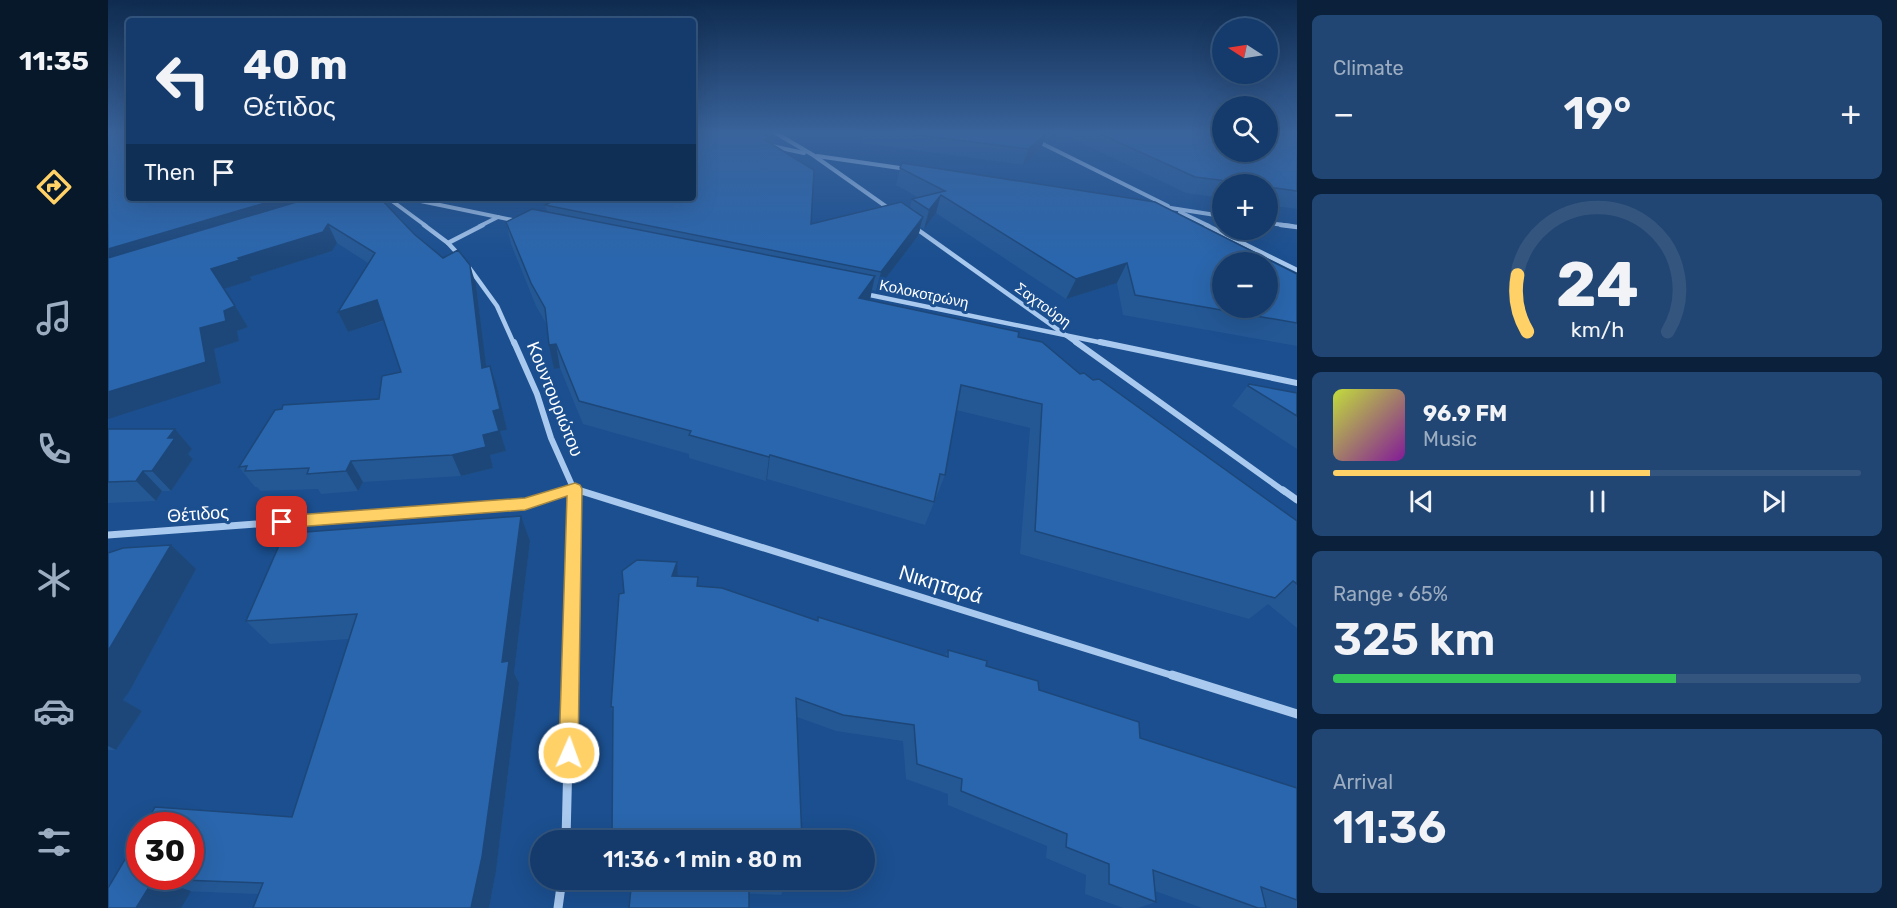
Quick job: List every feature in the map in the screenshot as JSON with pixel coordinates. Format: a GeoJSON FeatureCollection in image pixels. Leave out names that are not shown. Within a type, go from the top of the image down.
{"type":"FeatureCollection","features":[{"type":"Feature","properties":{"kind":"street"},"geometry":{"type":"LineString","coordinates":[[840,174],[900,217]]}},
{"type":"Feature","properties":{"kind":"street"},"geometry":{"type":"LineString","coordinates":[[1104,174],[1297,270]]}},
{"type":"Feature","properties":{"kind":"street","name":"Κουντουριώτου"},"geometry":{"type":"LineString","coordinates":[[392,201],[448,243],[466,263],[497,306],[537,394],[551,438],[575,489],[567,830]]}},
{"type":"Feature","properties":{"kind":"street"},"geometry":{"type":"LineString","coordinates":[[421,201],[530,224]]}},
{"type":"Feature","properties":{"kind":"street"},"geometry":{"type":"LineString","coordinates":[[1152,206],[1212,215]]}},
{"type":"Feature","properties":{"kind":"street"},"geometry":{"type":"LineString","coordinates":[[448,243],[498,217]]}},
{"type":"Feature","properties":{"kind":"street","name":"Σαχτούρη"},"geometry":{"type":"LineString","coordinates":[[910,224],[1297,500]]}},
{"type":"Feature","properties":{"kind":"street"},"geometry":{"type":"LineString","coordinates":[[1278,224],[1297,227]]}},
{"type":"Feature","properties":{"kind":"street","name":"Κολοκοτρώνη"},"geometry":{"type":"LineString","coordinates":[[854,291],[1297,383]]}},
{"type":"Feature","properties":{"kind":"street","name":"Θέτιδος"},"geometry":{"type":"LineString","coordinates":[[108,535],[525,504],[575,489]]}},
{"type":"Feature","properties":{"kind":"street","name":"Νικηταρά"},"geometry":{"type":"LineString","coordinates":[[575,489],[1297,714]]}},
{"type":"Feature","properties":{"kind":"street"},"geometry":{"type":"LineString","coordinates":[[558,908],[560,890]]}},
{"type":"Feature","properties":{"kind":"building"},"geometry":{"type":"Polygon","coordinates":[[[108,174],[126,174],[126,201],[272,201],[108,249],[108,174]]]}},
{"type":"Feature","properties":{"kind":"building"},"geometry":{"type":"Polygon","coordinates":[[[696,174],[814,174],[811,224],[901,202],[923,217],[881,272],[545,205],[553,201],[696,201],[696,174]]]}},
{"type":"Feature","properties":{"kind":"building"},"geometry":{"type":"Polygon","coordinates":[[[912,174],[976,174],[1155,202],[1212,231],[1212,240],[1230,240],[1254,252],[1212,252],[1212,308],[1135,295],[1127,263],[1076,279],[941,195],[929,210],[912,199],[945,191],[912,174]]]}},
{"type":"Feature","properties":{"kind":"building"},"geometry":{"type":"Polygon","coordinates":[[[1189,174],[1212,174],[1212,179],[1195,177],[1189,174]]]}},
{"type":"Feature","properties":{"kind":"building"},"geometry":{"type":"Polygon","coordinates":[[[1278,174],[1297,174],[1297,191],[1278,188],[1278,174]]]}},
{"type":"Feature","properties":{"kind":"building"},"geometry":{"type":"Polygon","coordinates":[[[300,201],[383,201],[414,234],[443,258],[458,250],[470,265],[482,368],[490,366],[500,409],[493,411],[499,431],[483,435],[486,447],[452,455],[351,461],[346,471],[307,474],[309,468],[245,471],[247,466],[239,467],[275,410],[282,409],[283,405],[379,399],[382,376],[401,372],[377,300],[338,312],[375,253],[328,224],[323,232],[238,258],[240,260],[211,269],[235,306],[224,311],[226,321],[200,328],[206,362],[108,392],[108,258],[300,201]]]}},
{"type":"Feature","properties":{"kind":"building"},"geometry":{"type":"Polygon","coordinates":[[[532,209],[875,276],[859,298],[1019,332],[1018,337],[1042,342],[1080,374],[1084,373],[1093,380],[1099,379],[1297,521],[1297,584],[1293,581],[1275,598],[1035,531],[1042,404],[961,385],[945,475],[940,474],[934,502],[770,455],[769,457],[689,435],[691,431],[579,401],[556,344],[549,345],[545,308],[531,283],[506,222],[532,209]]]}},
{"type":"Feature","properties":{"kind":"building"},"geometry":{"type":"Polygon","coordinates":[[[1278,264],[1297,274],[1297,323],[1268,318],[1278,318],[1278,264]]]}},
{"type":"Feature","properties":{"kind":"building"},"geometry":{"type":"Polygon","coordinates":[[[1249,384],[1297,393],[1297,416],[1248,386],[1249,384]]]}},
{"type":"Feature","properties":{"kind":"building"},"geometry":{"type":"Polygon","coordinates":[[[108,429],[175,429],[168,438],[175,438],[152,471],[143,471],[136,481],[108,482],[108,429]]]}},
{"type":"Feature","properties":{"kind":"building"},"geometry":{"type":"Polygon","coordinates":[[[521,516],[502,662],[509,661],[482,857],[471,908],[253,908],[263,883],[204,881],[204,812],[152,812],[155,807],[292,817],[357,614],[246,621],[281,541],[290,540],[292,533],[521,516]]]}},
{"type":"Feature","properties":{"kind":"building"},"geometry":{"type":"Polygon","coordinates":[[[171,545],[108,651],[108,553],[123,548],[171,545]]]}},
{"type":"Feature","properties":{"kind":"building"},"geometry":{"type":"Polygon","coordinates":[[[637,560],[677,562],[672,576],[698,577],[697,586],[722,588],[818,621],[818,617],[948,657],[948,650],[987,661],[986,666],[1038,681],[1039,690],[1139,722],[1140,738],[1297,788],[1297,900],[1261,887],[1266,908],[1258,908],[1153,870],[1156,902],[1109,884],[1109,864],[1066,847],[1067,834],[961,791],[962,779],[917,764],[914,725],[843,715],[796,698],[802,830],[612,830],[613,707],[611,707],[619,594],[624,593],[622,571],[637,560]]]}},
{"type":"Feature","properties":{"kind":"building"},"geometry":{"type":"Polygon","coordinates":[[[126,858],[126,890],[147,890],[136,908],[108,908],[108,888],[126,858]]]}},
{"type":"Feature","properties":{"kind":"building"},"geometry":{"type":"Polygon","coordinates":[[[631,890],[749,890],[749,908],[629,908],[631,890]]]}},
{"type":"Feature","properties":{"kind":"route"},"geometry":{"type":"LineString","coordinates":[[282,522],[525,504],[575,489],[569,753]]}}]}
